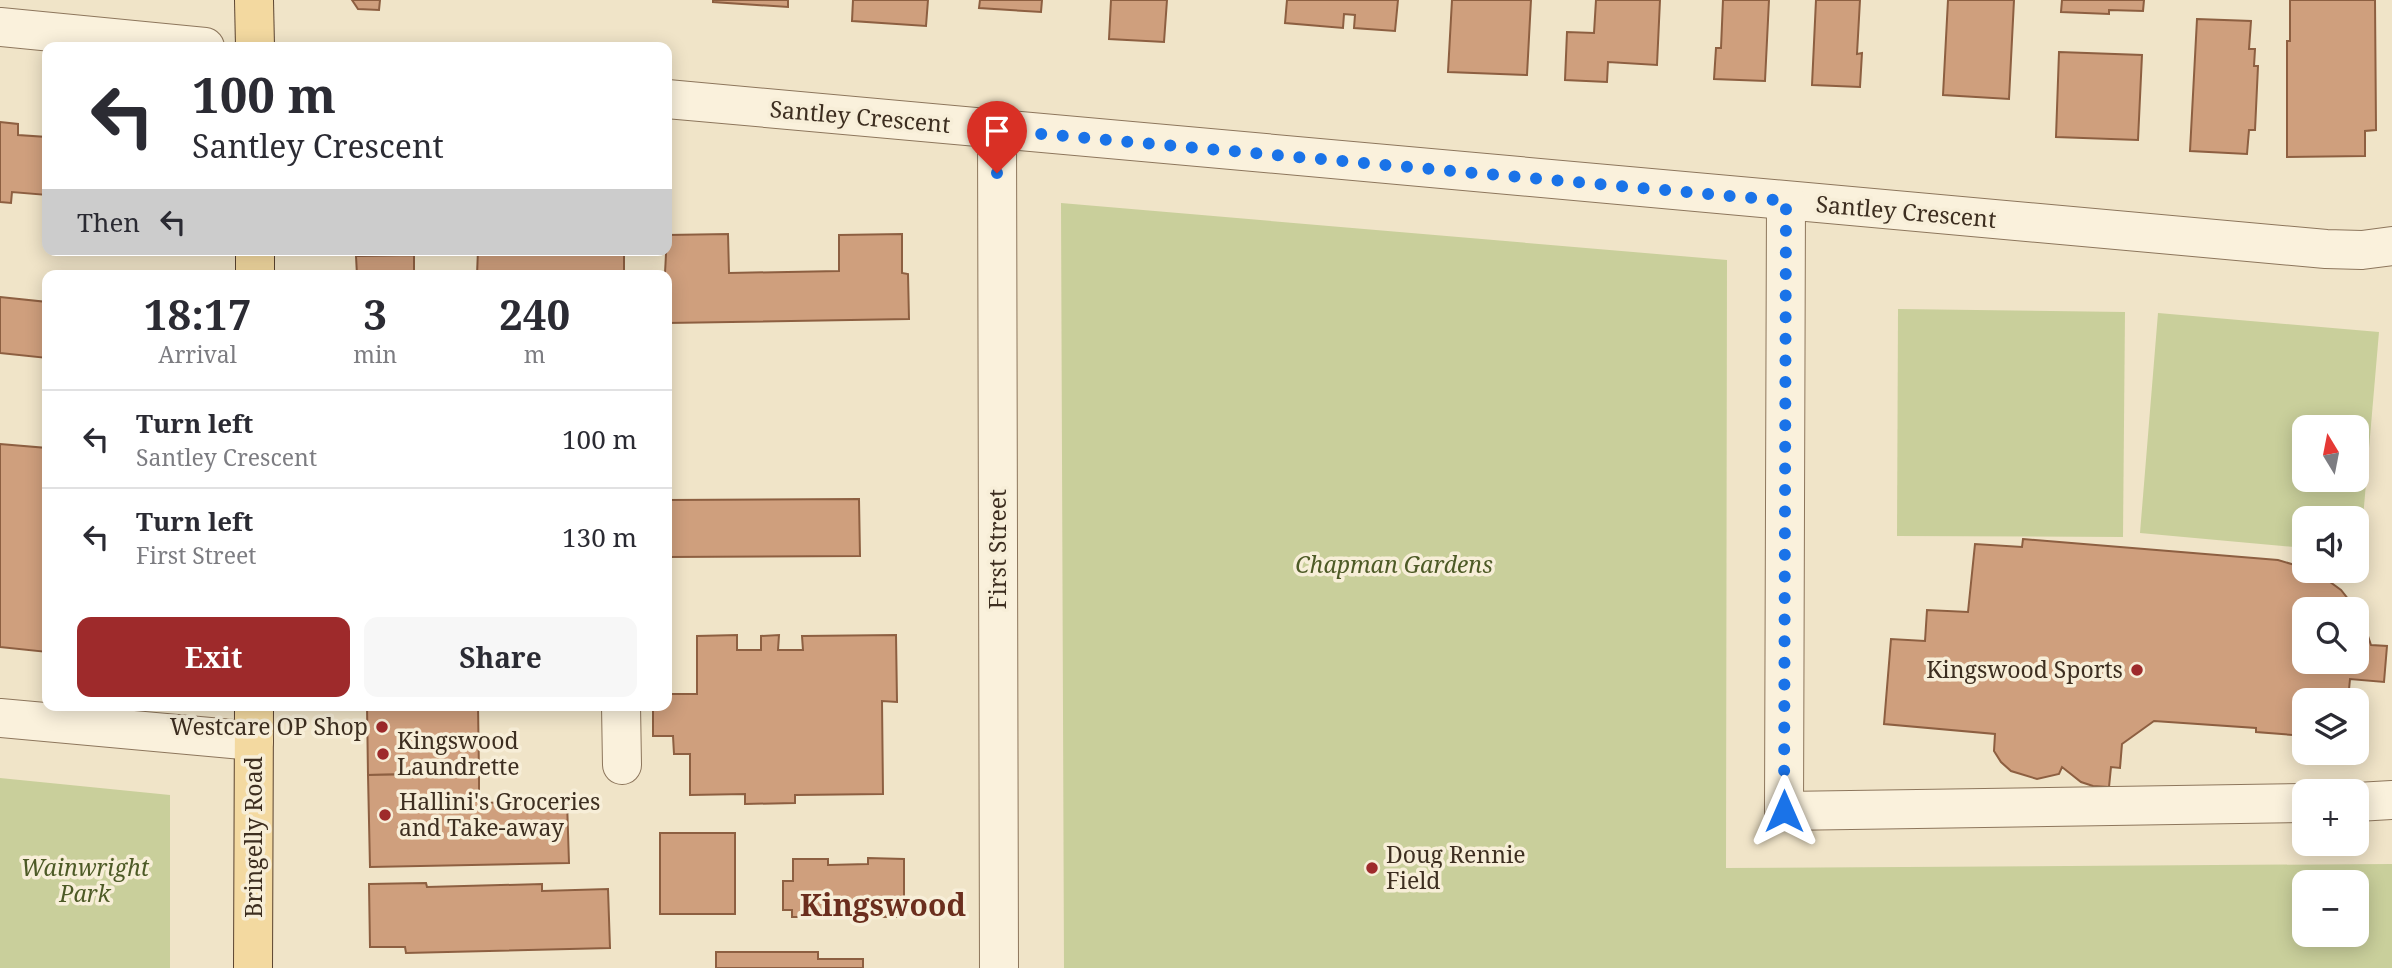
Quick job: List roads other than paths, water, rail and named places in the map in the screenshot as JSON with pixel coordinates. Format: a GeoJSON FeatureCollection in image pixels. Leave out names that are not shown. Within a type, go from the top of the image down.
{"type":"FeatureCollection","features":[{"type":"Feature","properties":{"kind":"main road"},"geometry":{"type":"LineString","coordinates":[[254,0],[255,42]]}},
{"type":"Feature","properties":{"kind":"main road","name":"Bringelly Road"},"geometry":{"type":"LineString","coordinates":[[253,968],[254,723]]}},
{"type":"Feature","properties":{"kind":"street"},"geometry":{"type":"LineString","coordinates":[[0,27],[154,42]]}},
{"type":"Feature","properties":{"kind":"street","name":"Santley Crescent"},"geometry":{"type":"LineString","coordinates":[[672,99],[2326,249],[2362,250],[2392,246]]}},
{"type":"Feature","properties":{"kind":"street","name":"First Street"},"geometry":{"type":"LineString","coordinates":[[998,130],[999,968]]}},
{"type":"Feature","properties":{"kind":"street"},"geometry":{"type":"LineString","coordinates":[[1786,201],[1784,811],[2292,803]]}},
{"type":"Feature","properties":{"kind":"street"},"geometry":{"type":"LineString","coordinates":[[621,711],[622,765]]}},
{"type":"Feature","properties":{"kind":"street"},"geometry":{"type":"LineString","coordinates":[[0,718],[254,723]]}},
{"type":"Feature","properties":{"kind":"street"},"geometry":{"type":"LineString","coordinates":[[2369,802],[2392,800]]}},
{"type":"Feature","properties":{"kind":"place","name":"Kingswood Sports"},"geometry":{"type":"Point","coordinates":[2137,670]}},
{"type":"Feature","properties":{"kind":"place","name":"Westcare OP Shop"},"geometry":{"type":"Point","coordinates":[382,727]}},
{"type":"Feature","properties":{"kind":"place","name":"Kingswood Laundrette"},"geometry":{"type":"Point","coordinates":[383,754]}},
{"type":"Feature","properties":{"kind":"place","name":"Hallini's Groceries and Take-away"},"geometry":{"type":"Point","coordinates":[385,815]}},
{"type":"Feature","properties":{"kind":"place","name":"Doug Rennie Field"},"geometry":{"type":"Point","coordinates":[1372,868]}},
{"type":"Feature","properties":{"kind":"district","name":"Kingswood"},"geometry":{"type":"Point","coordinates":[883,906]}},
{"type":"Feature","properties":{"kind":"park label","name":"Chapman Gardens"},"geometry":{"type":"Point","coordinates":[1394,565]}},
{"type":"Feature","properties":{"kind":"park label","name":"Wainwright Park"},"geometry":{"type":"Point","coordinates":[85,881]}}]}
